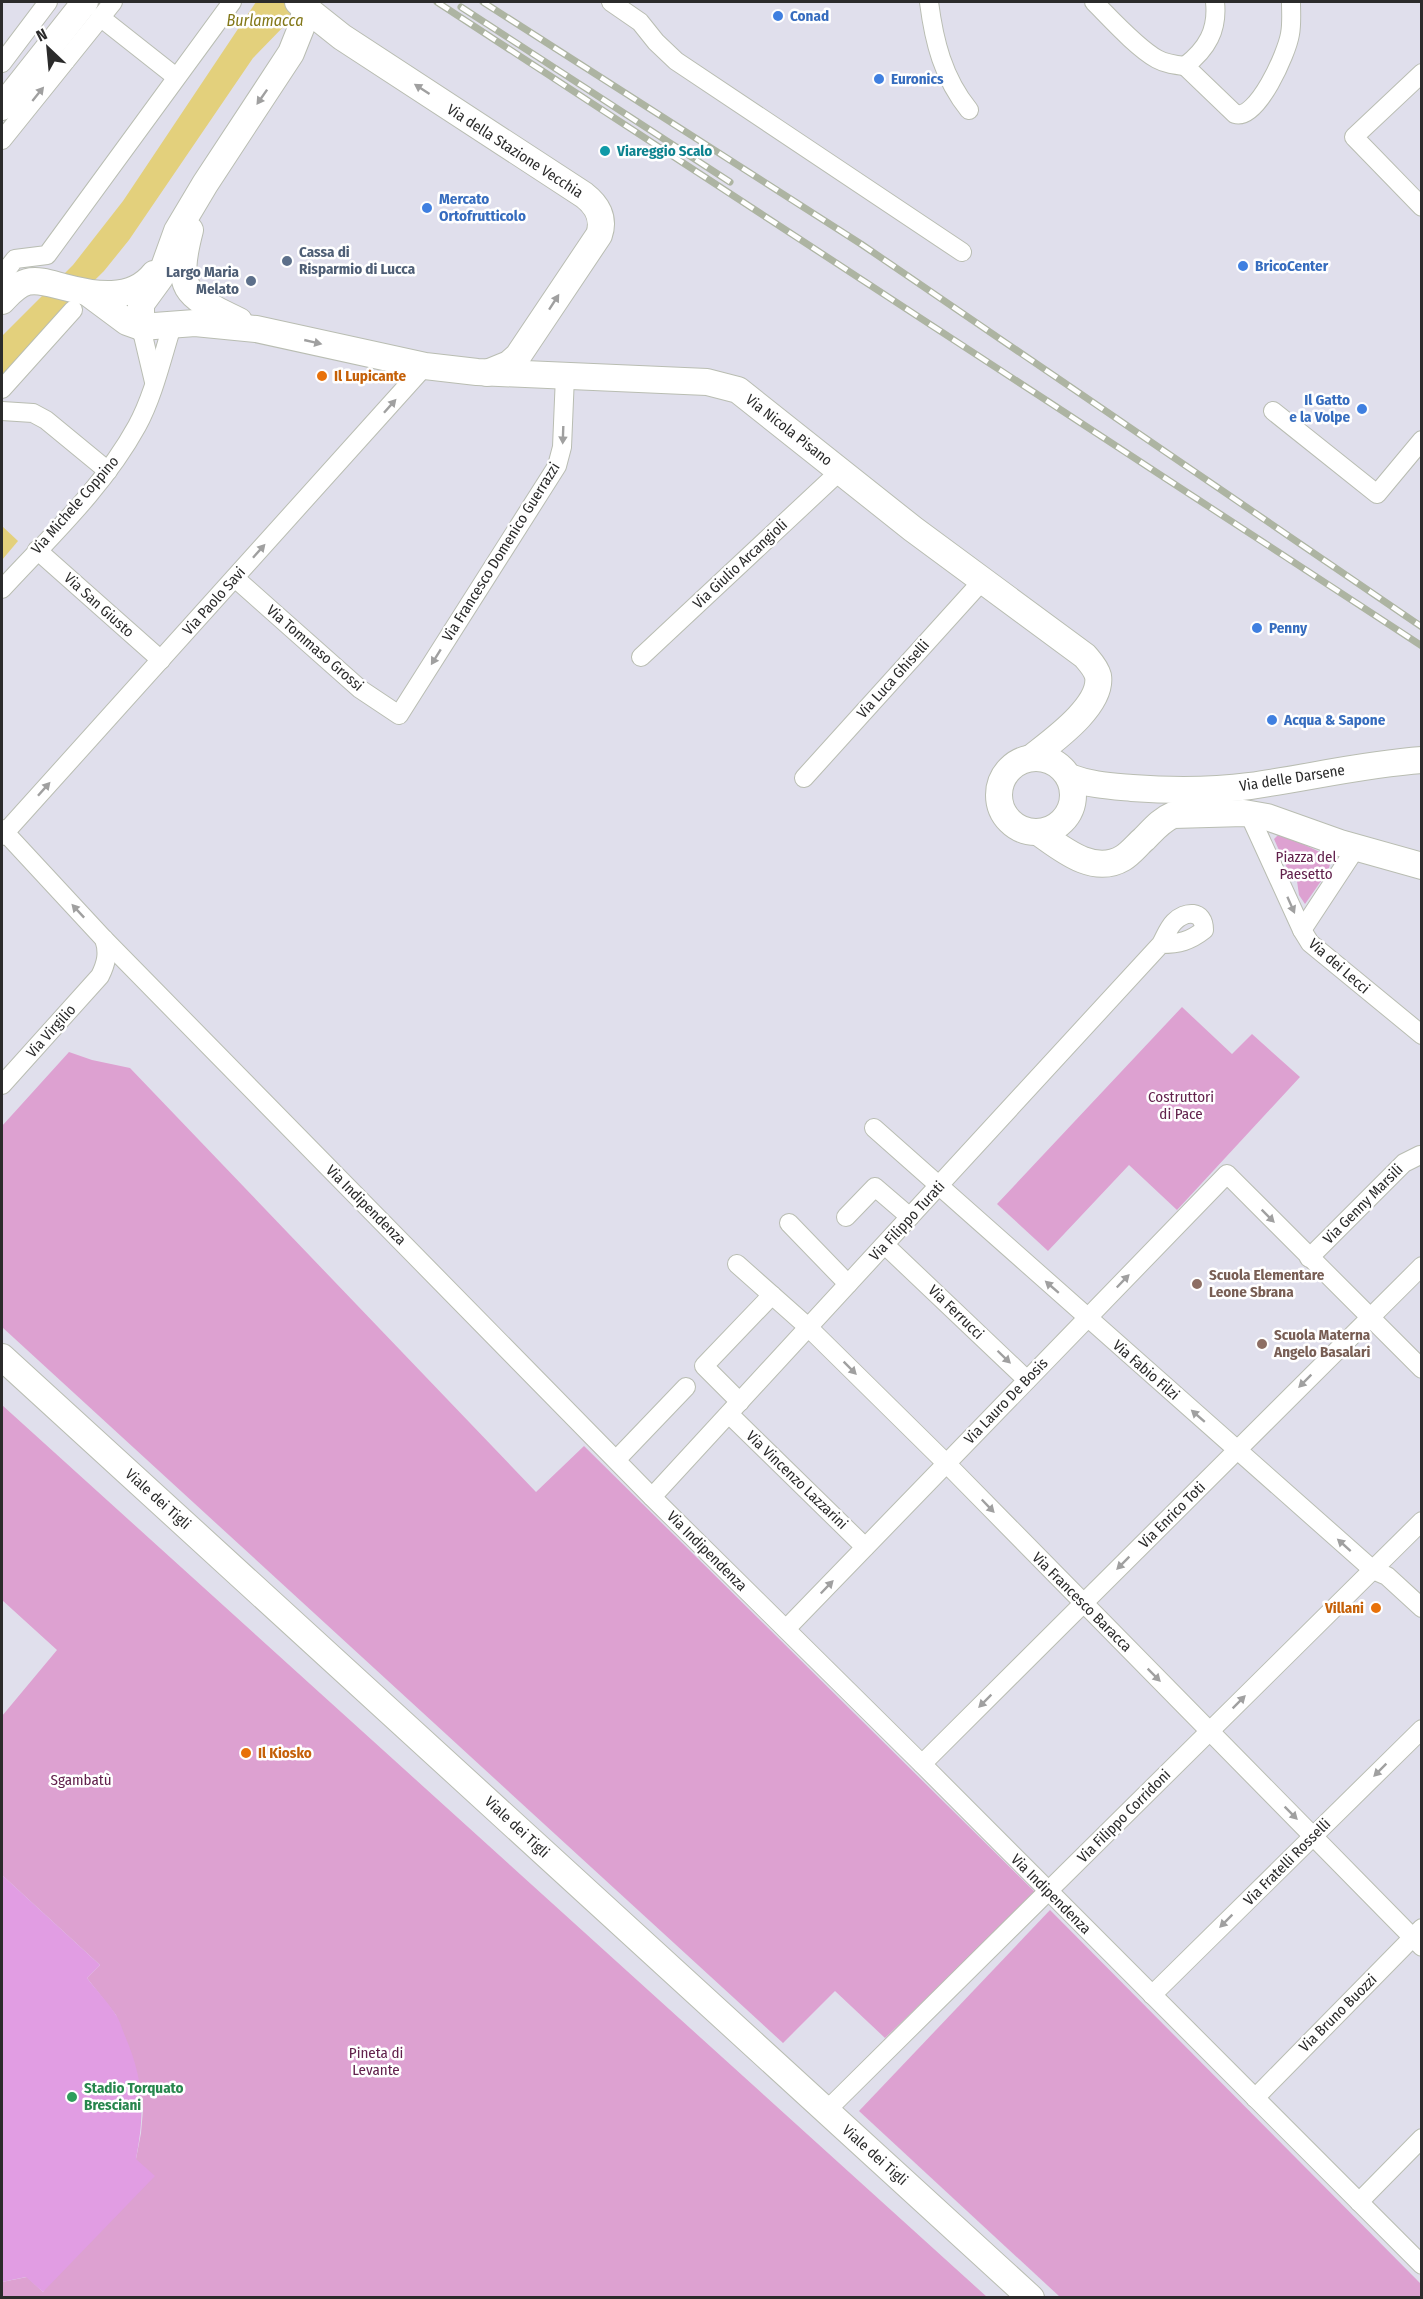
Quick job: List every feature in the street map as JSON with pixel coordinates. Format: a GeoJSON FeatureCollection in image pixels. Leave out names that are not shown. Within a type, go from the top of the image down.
{"type":"FeatureCollection","features":[{"type":"Feature","properties":{"kind":"street"},"geometry":{"type":"LineString","coordinates":[[2,63],[48,2]]}},
{"type":"Feature","properties":{"kind":"street"},"geometry":{"type":"LineString","coordinates":[[2,107],[93,9],[113,2]]}},
{"type":"Feature","properties":{"kind":"street"},"geometry":{"type":"LineString","coordinates":[[2,276],[15,259],[47,255],[232,2]]}},
{"type":"Feature","properties":{"kind":"street"},"geometry":{"type":"LineString","coordinates":[[611,2],[640,22]]}},
{"type":"Feature","properties":{"kind":"street"},"geometry":{"type":"LineString","coordinates":[[631,2],[640,22],[656,42],[676,61],[962,252]]}},
{"type":"Feature","properties":{"kind":"street"},"geometry":{"type":"LineString","coordinates":[[928,2],[940,60],[969,110]]}},
{"type":"Feature","properties":{"kind":"street"},"geometry":{"type":"LineString","coordinates":[[1094,2],[1157,59],[1185,66],[1235,114],[1244,114],[1251,110],[1274,76],[1285,53],[1290,34],[1291,2]]}},
{"type":"Feature","properties":{"kind":"street"},"geometry":{"type":"LineString","coordinates":[[1185,66],[1197,57],[1211,36],[1215,26],[1215,2]]}},
{"type":"Feature","properties":{"kind":"street"},"geometry":{"type":"LineString","coordinates":[[302,5],[342,37]]}},
{"type":"Feature","properties":{"kind":"street"},"geometry":{"type":"LineString","coordinates":[[154,382],[141,327],[141,304],[160,278],[177,231],[205,184],[281,70],[300,32],[302,5]]}},
{"type":"Feature","properties":{"kind":"street"},"geometry":{"type":"LineString","coordinates":[[93,9],[176,77]]}},
{"type":"Feature","properties":{"kind":"street"},"geometry":{"type":"LineString","coordinates":[[2,140],[93,9]]}},
{"type":"Feature","properties":{"kind":"street"},"geometry":{"type":"LineString","coordinates":[[281,70],[318,40],[329,36],[342,37]]}},
{"type":"Feature","properties":{"kind":"street","name":"Via della Stazione Vecchia"},"geometry":{"type":"LineString","coordinates":[[342,37],[584,195],[597,208],[601,220],[599,235],[536,332],[514,360],[487,373]]}},
{"type":"Feature","properties":{"kind":"street"},"geometry":{"type":"LineString","coordinates":[[1422,73],[1354,137],[1422,207]]}},
{"type":"Feature","properties":{"kind":"street"},"geometry":{"type":"LineString","coordinates":[[205,184],[185,253],[183,271],[185,285],[194,297],[205,305],[256,329]]}},
{"type":"Feature","properties":{"kind":"street"},"geometry":{"type":"LineString","coordinates":[[2,389],[81,301],[135,290],[149,280],[165,261]]}},
{"type":"Feature","properties":{"kind":"street"},"geometry":{"type":"LineString","coordinates":[[2,301],[19,285],[29,281],[42,281],[141,327],[195,323],[256,329]]}},
{"type":"Feature","properties":{"kind":"street","name":"Via Michele Coppino"},"geometry":{"type":"LineString","coordinates":[[2,589],[108,471],[138,425],[150,397],[172,326]]}},
{"type":"Feature","properties":{"kind":"street","name":"Via Nicola Pisano"},"geometry":{"type":"LineString","coordinates":[[256,329],[425,366],[487,373],[708,382],[728,386],[750,398],[913,529],[1078,650],[1095,669],[1098,675],[1096,690],[1078,718],[1030,758],[1016,763],[1006,773],[1000,787],[999,801],[1012,824],[1022,829],[1038,832],[1069,854],[1102,864],[1122,858],[1163,820],[1173,815],[1250,814],[1282,821],[1356,848],[1422,866]]}},
{"type":"Feature","properties":{"kind":"street"},"geometry":{"type":"LineString","coordinates":[[536,332],[539,358],[543,364],[561,376]]}},
{"type":"Feature","properties":{"kind":"street","name":"Via Paolo Savi"},"geometry":{"type":"LineString","coordinates":[[3,832],[425,366]]}},
{"type":"Feature","properties":{"kind":"street","name":"Via Francesco Domenico Guerrazzi"},"geometry":{"type":"LineString","coordinates":[[399,715],[557,466],[562,447],[561,376]]}},
{"type":"Feature","properties":{"kind":"street"},"geometry":{"type":"LineString","coordinates":[[2,411],[33,413],[46,420],[108,471]]}},
{"type":"Feature","properties":{"kind":"street"},"geometry":{"type":"LineString","coordinates":[[1273,411],[1377,494],[1422,440]]}},
{"type":"Feature","properties":{"kind":"street","name":"Via Giulio Arcangioli"},"geometry":{"type":"LineString","coordinates":[[640,657],[840,471]]}},
{"type":"Feature","properties":{"kind":"street","name":"Via San Giusto"},"geometry":{"type":"LineString","coordinates":[[37,550],[160,660]]}},
{"type":"Feature","properties":{"kind":"street","name":"Via Tommaso Grossi"},"geometry":{"type":"LineString","coordinates":[[235,578],[360,689],[399,715]]}},
{"type":"Feature","properties":{"kind":"street","name":"Via Luca Ghiselli"},"geometry":{"type":"LineString","coordinates":[[804,778],[983,580]]}},
{"type":"Feature","properties":{"kind":"street","name":"Via Nicola Pisano"},"geometry":{"type":"LineString","coordinates":[[1078,718],[1068,746],[1066,773],[1073,793],[1069,812],[1071,836],[1088,861]]}},
{"type":"Feature","properties":{"kind":"street"},"geometry":{"type":"LineString","coordinates":[[1030,758],[1048,759],[1066,773]]}},
{"type":"Feature","properties":{"kind":"street","name":"Via delle Darsene"},"geometry":{"type":"LineString","coordinates":[[1066,773],[1092,784],[1172,790],[1250,786],[1370,765],[1422,760]]}},
{"type":"Feature","properties":{"kind":"street","name":"Via delle Darsene"},"geometry":{"type":"LineString","coordinates":[[1069,812],[1172,790]]}},
{"type":"Feature","properties":{"kind":"street"},"geometry":{"type":"LineString","coordinates":[[1038,832],[1054,827],[1069,812]]}},
{"type":"Feature","properties":{"kind":"street","name":"Via dei Lecci"},"geometry":{"type":"LineString","coordinates":[[1250,814],[1302,930],[1314,947],[1422,1035]]}},
{"type":"Feature","properties":{"kind":"street","name":"Via Indipendenza"},"geometry":{"type":"LineString","coordinates":[[3,832],[104,939],[652,1497],[1422,2265]]}},
{"type":"Feature","properties":{"kind":"street"},"geometry":{"type":"LineString","coordinates":[[1302,930],[1356,848]]}},
{"type":"Feature","properties":{"kind":"street"},"geometry":{"type":"LineString","coordinates":[[100,976],[107,954],[104,939]]}},
{"type":"Feature","properties":{"kind":"street","name":"Via Filippo Turati"},"geometry":{"type":"LineString","coordinates":[[652,1497],[1161,944]]}},
{"type":"Feature","properties":{"kind":"street"},"geometry":{"type":"LineString","coordinates":[[100,976],[118,968],[134,968]]}},
{"type":"Feature","properties":{"kind":"street","name":"Via Virgilio"},"geometry":{"type":"LineString","coordinates":[[2,1085],[8,1065],[100,976]]}},
{"type":"Feature","properties":{"kind":"street","name":"Via Fabio Filzi"},"geometry":{"type":"LineString","coordinates":[[874,1128],[1373,1570],[1387,1576],[1422,1608]]}},
{"type":"Feature","properties":{"kind":"street","name":"Via Genny Marsili"},"geometry":{"type":"LineString","coordinates":[[1309,1258],[1404,1163],[1421,1155]]}},
{"type":"Feature","properties":{"kind":"street","name":"Via Lauro De Bosis"},"geometry":{"type":"LineString","coordinates":[[786,1629],[1227,1174],[1309,1258]]}},
{"type":"Feature","properties":{"kind":"street"},"geometry":{"type":"LineString","coordinates":[[846,1217],[875,1187],[910,1218]]}},
{"type":"Feature","properties":{"kind":"street"},"geometry":{"type":"LineString","coordinates":[[789,1223],[848,1284]]}},
{"type":"Feature","properties":{"kind":"street","name":"Via Ferrucci"},"geometry":{"type":"LineString","coordinates":[[885,1245],[1027,1380]]}},
{"type":"Feature","properties":{"kind":"street"},"geometry":{"type":"LineString","coordinates":[[1309,1258],[1422,1369]]}},
{"type":"Feature","properties":{"kind":"street","name":"Via Francesco Baracca"},"geometry":{"type":"LineString","coordinates":[[736,1264],[808,1327],[946,1463],[1313,1836],[1418,1938]]}},
{"type":"Feature","properties":{"kind":"street","name":"Via Enrico Toti"},"geometry":{"type":"LineString","coordinates":[[922,1764],[1422,1266]]}},
{"type":"Feature","properties":{"kind":"street","name":"Via Vincenzo Lazzarini"},"geometry":{"type":"LineString","coordinates":[[772,1295],[704,1366],[735,1408],[865,1546]]}},
{"type":"Feature","properties":{"kind":"street","name":"Viale dei Tigli"},"geometry":{"type":"LineString","coordinates":[[2,1357],[1031,2298]]}},
{"type":"Feature","properties":{"kind":"street"},"geometry":{"type":"LineString","coordinates":[[617,1459],[686,1387]]}},
{"type":"Feature","properties":{"kind":"street","name":"Via Filippo Corridoni"},"geometry":{"type":"LineString","coordinates":[[826,2110],[1422,1521]]}},
{"type":"Feature","properties":{"kind":"street","name":"Via Fratelli Rosselli"},"geometry":{"type":"LineString","coordinates":[[1152,1995],[1422,1729]]}},
{"type":"Feature","properties":{"kind":"street","name":"Via Bruno Buozzi"},"geometry":{"type":"LineString","coordinates":[[1255,2098],[1418,1938]]}},
{"type":"Feature","properties":{"kind":"street"},"geometry":{"type":"LineString","coordinates":[[1359,2202],[1422,2138]]}},
{"type":"Feature","properties":{"kind":"green space","name":"Piazza del Paesetto"},"geometry":{"type":"Polygon","coordinates":[[[1280,833],[1326,855],[1331,861],[1328,871],[1305,904],[1299,895],[1297,881],[1291,877],[1274,839],[1280,833]]]}},
{"type":"Feature","properties":{"kind":"green space","name":"Costruttori di Pace"},"geometry":{"type":"Polygon","coordinates":[[[1182,1007],[1232,1054],[1252,1034],[1300,1077],[1177,1210],[1129,1165],[1048,1251],[997,1204],[1182,1007]]]}},
{"type":"Feature","properties":{"kind":"green space"},"geometry":{"type":"Polygon","coordinates":[[[69,1052],[92,1060],[130,1068],[536,1492],[584,1446],[1036,1893],[885,2038],[835,1991],[783,2043],[2,1327],[2,1126],[69,1052]]]}},
{"type":"Feature","properties":{"kind":"green space","name":"Pineta di Levante"},"geometry":{"type":"Polygon","coordinates":[[[2,1405],[987,2297],[2,2297],[2,2282],[27,2277],[43,2292],[136,2159],[143,2110],[116,2015],[87,1978],[100,1965],[2,1875],[2,1716],[57,1650],[2,1600],[2,1405]]]}},
{"type":"Feature","properties":{"kind":"green space"},"geometry":{"type":"Polygon","coordinates":[[[1050,1910],[1421,2284],[1421,2297],[1060,2297],[859,2111],[1050,1910]]]}},
{"type":"Feature","properties":{"kind":"shaded area","name":"Stadio Torquato Bresciani"},"geometry":{"type":"Polygon","coordinates":[[[2,1875],[100,1965],[87,1978],[117,2017],[131,2052],[141,2096],[141,2126],[136,2159],[155,2176],[43,2292],[26,2277],[2,2282],[2,1875]]]}},
{"type":"Feature","properties":{"kind":"water","name":"Burlamacca"},"geometry":{"type":"Polygon","coordinates":[[[256,2],[304,2],[253,58],[129,240],[104,271],[39,335],[2,378],[2,336],[73,265],[123,201],[256,2]]]}},
{"type":"Feature","properties":{"kind":"water"},"geometry":{"type":"Polygon","coordinates":[[[2,526],[18,541],[2,560],[2,526]]]}},
{"type":"Feature","properties":{"kind":"railway"},"geometry":{"type":"LineString","coordinates":[[437,2],[1422,646]]}},
{"type":"Feature","properties":{"kind":"railway"},"geometry":{"type":"LineString","coordinates":[[483,2],[861,244],[1422,627]]}},
{"type":"Feature","properties":{"kind":"railway"},"geometry":{"type":"LineString","coordinates":[[461,7],[730,182]]}},
{"type":"Feature","properties":{"kind":"place","name":"Conad"},"geometry":{"type":"Point","coordinates":[778,16]}},
{"type":"Feature","properties":{"kind":"place","name":"Euronics"},"geometry":{"type":"Point","coordinates":[879,79]}},
{"type":"Feature","properties":{"kind":"place","name":"Viareggio Scalo"},"geometry":{"type":"Point","coordinates":[605,151]}},
{"type":"Feature","properties":{"kind":"place","name":"Mercato Ortofrutticolo"},"geometry":{"type":"Point","coordinates":[427,208]}},
{"type":"Feature","properties":{"kind":"place","name":"Cassa di Risparmio di Lucca"},"geometry":{"type":"Point","coordinates":[287,261]}},
{"type":"Feature","properties":{"kind":"place","name":"BricoCenter"},"geometry":{"type":"Point","coordinates":[1243,266]}},
{"type":"Feature","properties":{"kind":"place","name":"Largo Maria Melato"},"geometry":{"type":"Point","coordinates":[251,281]}},
{"type":"Feature","properties":{"kind":"place","name":"Il Lupicante"},"geometry":{"type":"Point","coordinates":[322,376]}},
{"type":"Feature","properties":{"kind":"place","name":"Il Gatto e la Volpe"},"geometry":{"type":"Point","coordinates":[1362,409]}},
{"type":"Feature","properties":{"kind":"place","name":"Penny"},"geometry":{"type":"Point","coordinates":[1257,628]}},
{"type":"Feature","properties":{"kind":"place","name":"Acqua & Sapone"},"geometry":{"type":"Point","coordinates":[1272,720]}},
{"type":"Feature","properties":{"kind":"place","name":"Scuola Elementare Leone Sbrana"},"geometry":{"type":"Point","coordinates":[1197,1284]}},
{"type":"Feature","properties":{"kind":"place","name":"Scuola Materna Angelo Basalari"},"geometry":{"type":"Point","coordinates":[1262,1344]}},
{"type":"Feature","properties":{"kind":"place","name":"Villani"},"geometry":{"type":"Point","coordinates":[1376,1608]}},
{"type":"Feature","properties":{"kind":"place","name":"Il Kiosko"},"geometry":{"type":"Point","coordinates":[246,1753]}},
{"type":"Feature","properties":{"kind":"place","name":"Stadio Torquato Bresciani"},"geometry":{"type":"Point","coordinates":[72,2097]}},
{"type":"Feature","properties":{"kind":"park label","name":"Sgambatù"},"geometry":{"type":"Point","coordinates":[81,1780]}}]}
